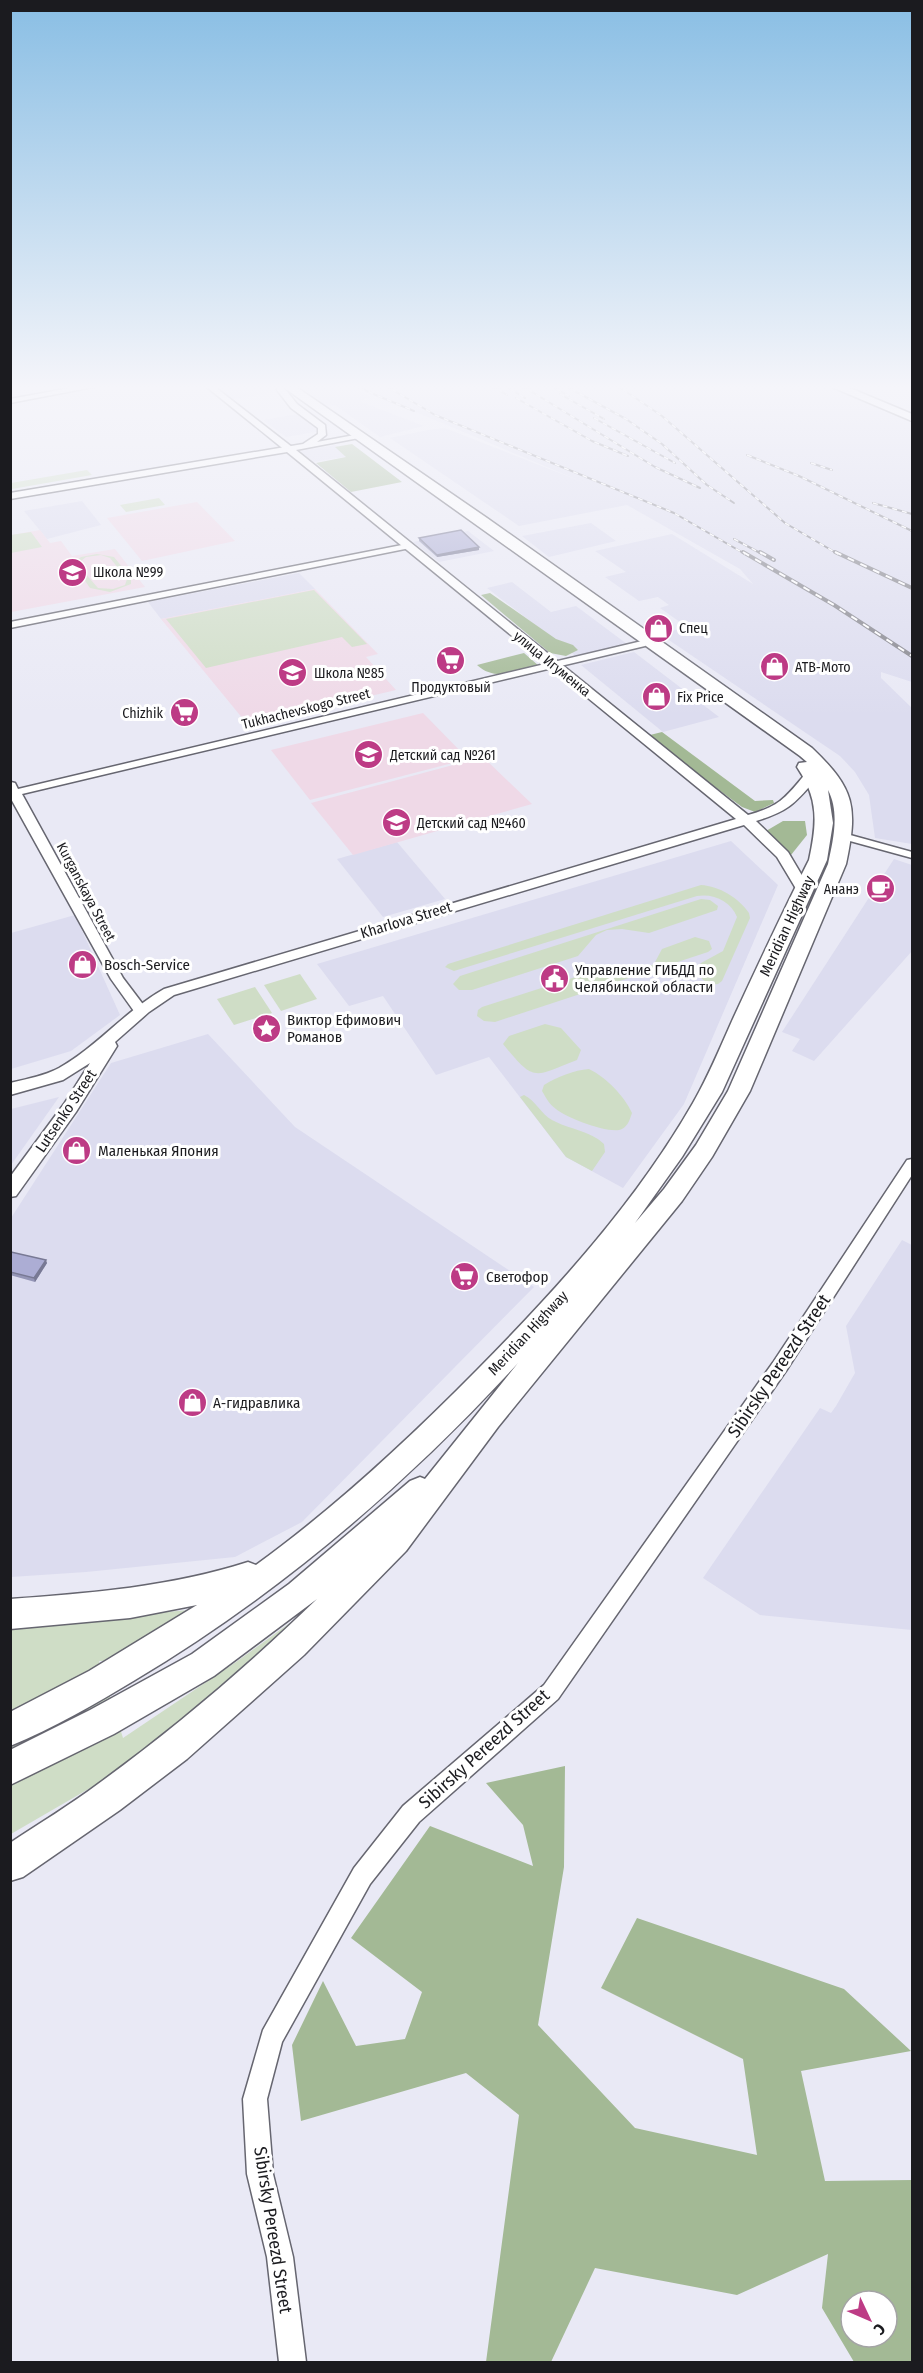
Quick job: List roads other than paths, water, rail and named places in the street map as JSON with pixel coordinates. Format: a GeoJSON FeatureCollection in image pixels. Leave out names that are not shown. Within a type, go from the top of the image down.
{"type":"FeatureCollection","features":[{"type":"Feature","properties":{"kind":"main road","name":"Meridian Highway"},"geometry":{"type":"LineString","coordinates":[[10,1730],[102,1683],[199,1621],[278,1566],[352,1507],[437,1428],[529,1334],[612,1238],[699,1113],[718,1077],[818,860],[825,833],[825,809],[819,788],[812,775],[782,747],[434,495]]}},
{"type":"Feature","properties":{"kind":"main road","name":"Meridian Highway"},"geometry":{"type":"LineString","coordinates":[[436,495],[806,752],[827,772],[843,802],[843,836],[828,886],[739,1091],[704,1151],[629,1250],[488,1419]]}},
{"type":"Feature","properties":{"kind":"main road"},"geometry":{"type":"LineString","coordinates":[[10,1768],[102,1722],[203,1665],[300,1594],[414,1495],[488,1419]]}},
{"type":"Feature","properties":{"kind":"main road"},"geometry":{"type":"LineString","coordinates":[[10,1864],[138,1777],[230,1700],[311,1627],[395,1541],[488,1419]]}},
{"type":"Feature","properties":{"kind":"main road"},"geometry":{"type":"LineString","coordinates":[[10,1614],[96,1607],[176,1596],[219,1587],[278,1566]]}},
{"type":"Feature","properties":{"kind":"main road"},"geometry":{"type":"LineString","coordinates":[[10,1856],[46,1841]]}},
{"type":"Feature","properties":{"kind":"street","name":"улица Игуменка"},"geometry":{"type":"LineString","coordinates":[[347,495],[407,546],[747,820],[783,855],[803,889]]}},
{"type":"Feature","properties":{"kind":"street"},"geometry":{"type":"LineString","coordinates":[[10,626],[407,546]]}},
{"type":"Feature","properties":{"kind":"street","name":"Tukhachevskogo Street"},"geometry":{"type":"LineString","coordinates":[[12,790],[461,686],[487,683],[642,645]]}},
{"type":"Feature","properties":{"kind":"street","name":"Kharlova Street"},"geometry":{"type":"LineString","coordinates":[[10,1089],[69,1070],[156,999],[186,986],[773,812],[787,804],[812,775]]}},
{"type":"Feature","properties":{"kind":"street","name":"Kurganskaya Street"},"geometry":{"type":"LineString","coordinates":[[12,790],[117,979],[141,1011]]}},
{"type":"Feature","properties":{"kind":"street"},"geometry":{"type":"LineString","coordinates":[[843,836],[912,855]]}},
{"type":"Feature","properties":{"kind":"street","name":"Lutsenko Street"},"geometry":{"type":"LineString","coordinates":[[10,1191],[84,1085],[119,1029]]}},
{"type":"Feature","properties":{"kind":"street"},"geometry":{"type":"LineString","coordinates":[[69,1070],[81,1077],[84,1085]]}},
{"type":"Feature","properties":{"kind":"street","name":"Sibirsky Pereezd Street"},"geometry":{"type":"LineString","coordinates":[[292,2362],[280,2257],[260,2174],[255,2099],[271,2038],[362,1876],[411,1814],[550,1692],[780,1366],[912,1164]]}},
{"type":"Feature","properties":{"kind":"railway"},"geometry":{"type":"LineString","coordinates":[[629,495],[674,513],[745,554]]}},
{"type":"Feature","properties":{"kind":"railway"},"geometry":{"type":"LineString","coordinates":[[722,495],[734,503]]}},
{"type":"Feature","properties":{"kind":"railway"},"geometry":{"type":"LineString","coordinates":[[753,495],[785,523],[838,554]]}},
{"type":"Feature","properties":{"kind":"railway"},"geometry":{"type":"LineString","coordinates":[[838,495],[912,531]]}},
{"type":"Feature","properties":{"kind":"railway"},"geometry":{"type":"LineString","coordinates":[[873,503],[912,514]]}},
{"type":"Feature","properties":{"kind":"railway"},"geometry":{"type":"LineString","coordinates":[[734,539],[762,554]]}},
{"type":"Feature","properties":{"kind":"railway"},"geometry":{"type":"LineString","coordinates":[[743,552],[834,605],[912,656]]}},
{"type":"Feature","properties":{"kind":"railway"},"geometry":{"type":"LineString","coordinates":[[760,552],[774,560]]}},
{"type":"Feature","properties":{"kind":"railway"},"geometry":{"type":"LineString","coordinates":[[835,552],[912,588]]}},
{"type":"Feature","properties":{"kind":"place","name":"Школа №99"},"geometry":{"type":"Point","coordinates":[72,572]}},
{"type":"Feature","properties":{"kind":"place","name":"Спец"},"geometry":{"type":"Point","coordinates":[658,628]}},
{"type":"Feature","properties":{"kind":"place","name":"Продуктовый"},"geometry":{"type":"Point","coordinates":[451,660]}},
{"type":"Feature","properties":{"kind":"place","name":"АТВ-Мото"},"geometry":{"type":"Point","coordinates":[774,667]}},
{"type":"Feature","properties":{"kind":"place","name":"Школа №85"},"geometry":{"type":"Point","coordinates":[293,673]}},
{"type":"Feature","properties":{"kind":"place","name":"Fix Price"},"geometry":{"type":"Point","coordinates":[656,697]}},
{"type":"Feature","properties":{"kind":"place","name":"Chizhik"},"geometry":{"type":"Point","coordinates":[184,713]}},
{"type":"Feature","properties":{"kind":"place","name":"Детский сад №261"},"geometry":{"type":"Point","coordinates":[369,755]}},
{"type":"Feature","properties":{"kind":"place","name":"Детский сад №460"},"geometry":{"type":"Point","coordinates":[396,823]}},
{"type":"Feature","properties":{"kind":"place","name":"Ананэ"},"geometry":{"type":"Point","coordinates":[880,889]}},
{"type":"Feature","properties":{"kind":"place","name":"Bosch-Service"},"geometry":{"type":"Point","coordinates":[83,965]}},
{"type":"Feature","properties":{"kind":"place","name":"Управление ГИБДД по Челябинской области"},"geometry":{"type":"Point","coordinates":[554,979]}},
{"type":"Feature","properties":{"kind":"place","name":"Виктор Ефимович Романов"},"geometry":{"type":"Point","coordinates":[266,1029]}},
{"type":"Feature","properties":{"kind":"place","name":"Маленькая Япония"},"geometry":{"type":"Point","coordinates":[77,1151]}},
{"type":"Feature","properties":{"kind":"place","name":"Светофор"},"geometry":{"type":"Point","coordinates":[465,1277]}},
{"type":"Feature","properties":{"kind":"place","name":"А-гидравлика"},"geometry":{"type":"Point","coordinates":[192,1403]}}]}
